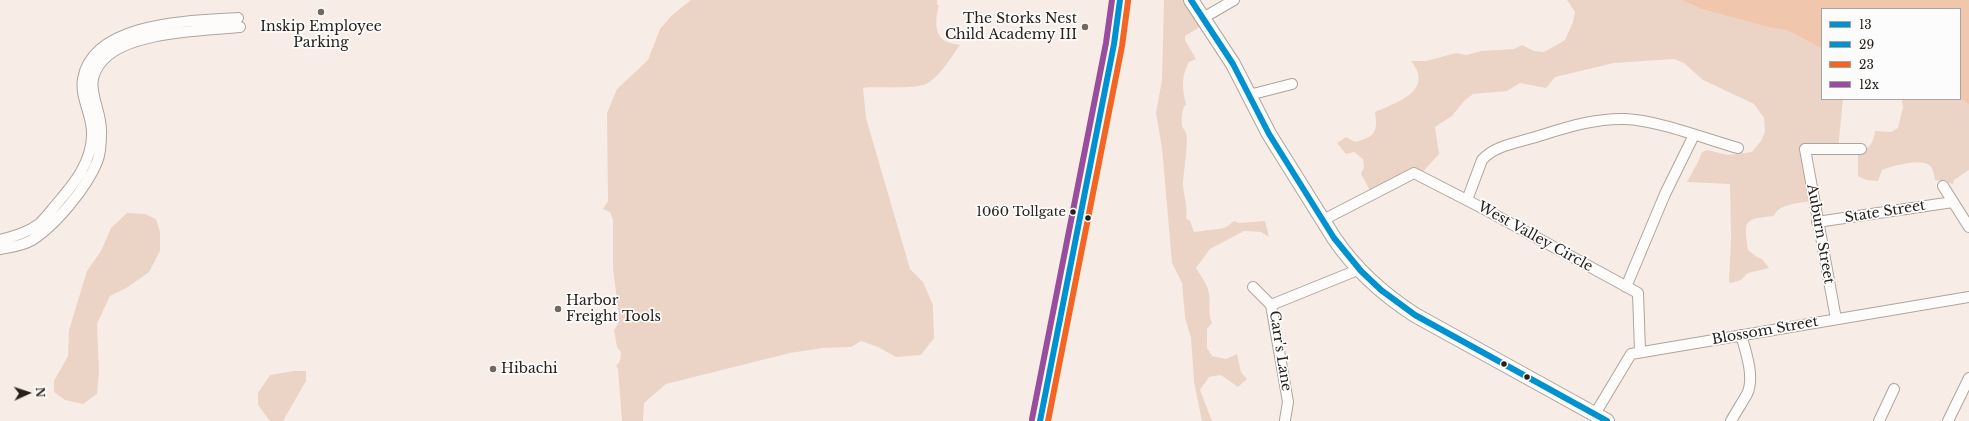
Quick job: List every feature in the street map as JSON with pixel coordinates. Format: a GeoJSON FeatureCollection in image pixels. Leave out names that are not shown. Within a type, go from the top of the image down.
{"type":"FeatureCollection","features":[{"type":"Feature","properties":{"kind":"main road"},"geometry":{"type":"LineString","coordinates":[[1040,421],[1114,44],[1120,0]]}},
{"type":"Feature","properties":{"kind":"main road"},"geometry":{"type":"LineString","coordinates":[[1191,0],[1232,64],[1269,134],[1339,246],[1360,269],[1395,302],[1601,418]]}},
{"type":"Feature","properties":{"kind":"street"},"geometry":{"type":"LineString","coordinates":[[1203,18],[1234,0]]}},
{"type":"Feature","properties":{"kind":"street"},"geometry":{"type":"LineString","coordinates":[[0,240],[16,236],[40,223],[63,197],[84,168],[91,151],[92,134],[83,81],[87,67],[95,55],[107,43],[136,30],[190,22],[239,22],[138,40],[120,48],[104,60],[94,75],[93,82],[93,94],[102,130],[98,160],[92,172],[76,196],[44,231],[21,245],[0,249]]}},
{"type":"Feature","properties":{"kind":"street"},"geometry":{"type":"LineString","coordinates":[[1249,95],[1292,84]]}},
{"type":"Feature","properties":{"kind":"street","name":"West Valley Circle"},"geometry":{"type":"LineString","coordinates":[[1640,351],[1638,293],[1467,200],[1482,160],[1496,149],[1556,131],[1608,120],[1626,119],[1666,126],[1738,148]]}},
{"type":"Feature","properties":{"kind":"street"},"geometry":{"type":"LineString","coordinates":[[1626,287],[1665,194],[1694,135]]}},
{"type":"Feature","properties":{"kind":"street","name":"Auburn Street"},"geometry":{"type":"LineString","coordinates":[[1836,320],[1817,222],[1805,149],[1861,149]]}},
{"type":"Feature","properties":{"kind":"street"},"geometry":{"type":"LineString","coordinates":[[1323,220],[1414,173],[1467,200]]}},
{"type":"Feature","properties":{"kind":"street"},"geometry":{"type":"LineString","coordinates":[[1943,186],[1969,227]]}},
{"type":"Feature","properties":{"kind":"street","name":"State Street"},"geometry":{"type":"LineString","coordinates":[[1817,222],[1953,202]]}},
{"type":"Feature","properties":{"kind":"street","name":"Carr's Lane"},"geometry":{"type":"LineString","coordinates":[[1285,420],[1288,402],[1271,305],[1360,269]]}},
{"type":"Feature","properties":{"kind":"street"},"geometry":{"type":"LineString","coordinates":[[1253,287],[1271,305]]}},
{"type":"Feature","properties":{"kind":"street","name":"Blossom Street"},"geometry":{"type":"LineString","coordinates":[[1640,351],[1969,297]]}},
{"type":"Feature","properties":{"kind":"street"},"geometry":{"type":"LineString","coordinates":[[1731,421],[1747,393],[1749,384],[1747,361],[1741,335]]}},
{"type":"Feature","properties":{"kind":"street"},"geometry":{"type":"LineString","coordinates":[[1601,418],[1631,354],[1640,351]]}},
{"type":"Feature","properties":{"kind":"street"},"geometry":{"type":"LineString","coordinates":[[1948,421],[1969,378]]}},
{"type":"Feature","properties":{"kind":"street"},"geometry":{"type":"LineString","coordinates":[[1879,421],[1894,389]]}},
{"type":"Feature","properties":{"kind":"shaded area"},"geometry":{"type":"Polygon","coordinates":[[[691,0],[937,0],[937,5],[939,5],[936,24],[941,38],[950,43],[960,45],[941,71],[933,80],[923,85],[863,88],[866,118],[910,269],[923,282],[933,305],[934,338],[921,355],[896,357],[878,347],[861,341],[851,347],[823,348],[790,353],[666,384],[644,403],[643,421],[622,421],[618,369],[616,366],[620,361],[621,352],[617,347],[614,330],[618,324],[619,315],[613,269],[613,220],[610,212],[603,209],[608,201],[607,113],[617,89],[648,60],[660,29],[671,16],[691,0]]]}},
{"type":"Feature","properties":{"kind":"shaded area"},"geometry":{"type":"Polygon","coordinates":[[[1164,0],[1190,0],[1203,25],[1185,36],[1185,40],[1196,59],[1189,62],[1183,78],[1186,104],[1183,111],[1182,126],[1187,138],[1183,185],[1186,218],[1190,221],[1194,232],[1225,228],[1234,221],[1239,223],[1265,221],[1269,237],[1261,232],[1244,231],[1210,249],[1196,268],[1206,284],[1209,294],[1212,323],[1207,329],[1207,348],[1212,356],[1226,359],[1237,354],[1241,372],[1247,379],[1238,387],[1221,375],[1209,377],[1200,390],[1212,421],[1202,421],[1194,382],[1191,338],[1185,317],[1182,283],[1172,263],[1162,148],[1156,113],[1162,80],[1164,0]]]}},
{"type":"Feature","properties":{"kind":"shaded area"},"geometry":{"type":"Polygon","coordinates":[[[1567,0],[1681,0],[1701,9],[1771,28],[1789,31],[1821,48],[1821,100],[1843,100],[1838,150],[1809,150],[1813,201],[1785,206],[1781,208],[1774,216],[1756,218],[1748,223],[1746,232],[1748,250],[1762,259],[1769,268],[1748,273],[1741,280],[1731,283],[1729,282],[1731,238],[1730,184],[1687,182],[1702,152],[1707,150],[1728,155],[1752,152],[1761,141],[1765,132],[1764,118],[1754,104],[1703,80],[1684,63],[1674,59],[1614,63],[1555,77],[1546,88],[1520,83],[1507,91],[1473,94],[1464,101],[1452,116],[1435,127],[1439,154],[1420,175],[1371,192],[1361,174],[1364,167],[1363,159],[1354,152],[1346,154],[1337,143],[1346,137],[1355,142],[1371,136],[1374,133],[1376,124],[1375,112],[1402,99],[1416,88],[1419,80],[1417,71],[1411,61],[1426,61],[1456,53],[1467,55],[1481,51],[1514,49],[1522,45],[1534,51],[1544,52],[1565,40],[1573,22],[1575,12],[1567,0]]]}},
{"type":"Feature","properties":{"kind":"shaded area"},"geometry":{"type":"Polygon","coordinates":[[[1681,0],[1969,0],[1969,105],[1961,99],[1961,8],[1821,8],[1821,48],[1789,31],[1771,28],[1701,9],[1681,0]]]}},
{"type":"Feature","properties":{"kind":"shaded area"},"geometry":{"type":"Polygon","coordinates":[[[1961,99],[1969,105],[1969,170],[1954,180],[1953,184],[1935,180],[1932,168],[1925,163],[1920,162],[1913,162],[1882,170],[1878,181],[1866,180],[1858,176],[1858,152],[1868,148],[1875,131],[1891,132],[1898,128],[1903,107],[1902,100],[1961,100],[1961,99]]]}},
{"type":"Feature","properties":{"kind":"shaded area"},"geometry":{"type":"Polygon","coordinates":[[[127,213],[145,214],[156,219],[160,232],[160,251],[149,272],[128,287],[110,296],[97,324],[99,372],[97,394],[83,404],[65,400],[54,392],[54,381],[68,356],[69,330],[87,271],[101,251],[111,228],[127,213]]]}},
{"type":"Feature","properties":{"kind":"shaded area"},"geometry":{"type":"Polygon","coordinates":[[[293,371],[306,371],[306,381],[283,421],[270,421],[258,405],[258,393],[270,375],[293,371]]]}},
{"type":"Feature","properties":{"kind":"transit line","name":"12x"},"geometry":{"type":"LineString","coordinates":[[1032,419],[1106,43],[1112,0]]}},
{"type":"Feature","properties":{"kind":"transit line","name":"29"},"geometry":{"type":"LineString","coordinates":[[1040,421],[1114,44],[1120,0]]}},
{"type":"Feature","properties":{"kind":"transit line","name":"13"},"geometry":{"type":"LineString","coordinates":[[1191,0],[1233,64],[1269,134],[1334,238],[1361,271],[1381,290],[1415,315],[1607,421]]}},
{"type":"Feature","properties":{"kind":"transit line","name":"23"},"geometry":{"type":"LineString","coordinates":[[1048,421],[1122,46],[1128,1]]}},
{"type":"Feature","properties":{"kind":"place","name":"Inskip Employee Parking"},"geometry":{"type":"Point","coordinates":[321,12]}},
{"type":"Feature","properties":{"kind":"place","name":"The Storks Nest Child Academy III"},"geometry":{"type":"Point","coordinates":[1085,27]}},
{"type":"Feature","properties":{"kind":"place","name":"1060 Tollgate"},"geometry":{"type":"Point","coordinates":[1073,212]}},
{"type":"Feature","properties":{"kind":"place","name":"Harbor Freight Tools"},"geometry":{"type":"Point","coordinates":[558,309]}},
{"type":"Feature","properties":{"kind":"place","name":"Hibachi"},"geometry":{"type":"Point","coordinates":[493,369]}}]}
